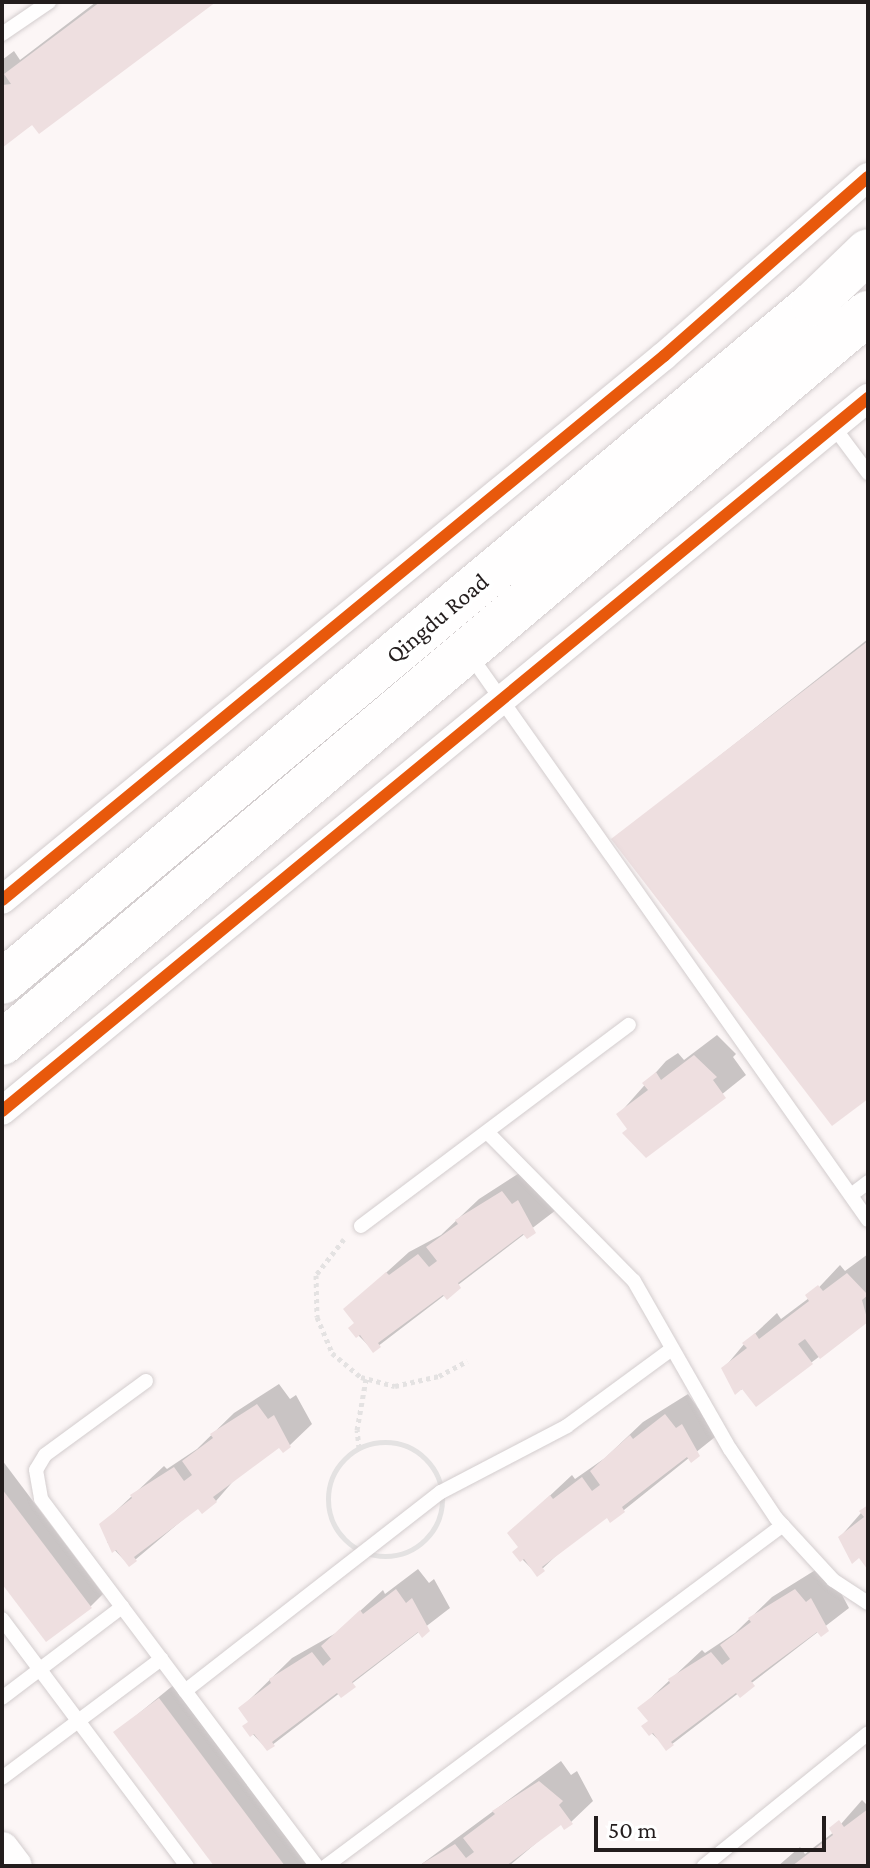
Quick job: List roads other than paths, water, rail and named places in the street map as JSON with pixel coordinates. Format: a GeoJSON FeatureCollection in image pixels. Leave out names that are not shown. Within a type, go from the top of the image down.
{"type":"FeatureCollection","features":[{"type":"Feature","properties":{"kind":"highway","name":"Qingdu Road"},"geometry":{"type":"LineString","coordinates":[[2,982],[813,304],[868,251]]}},
{"type":"Feature","properties":{"kind":"highway","name":"Qingdu Road"},"geometry":{"type":"LineString","coordinates":[[2,1043],[868,313]]}},
{"type":"Feature","properties":{"kind":"street"},"geometry":{"type":"LineString","coordinates":[[2,900],[664,356],[868,177]]}},
{"type":"Feature","properties":{"kind":"street"},"geometry":{"type":"LineString","coordinates":[[2,1111],[868,398]]}},
{"type":"Feature","properties":{"kind":"street"},"geometry":{"type":"LineString","coordinates":[[2,1849],[15,1866]]}},
{"type":"Feature","properties":{"kind":"lane"},"geometry":{"type":"LineString","coordinates":[[2,34],[49,2]]}},
{"type":"Feature","properties":{"kind":"lane"},"geometry":{"type":"LineString","coordinates":[[833,426],[868,473]]}},
{"type":"Feature","properties":{"kind":"lane"},"geometry":{"type":"LineString","coordinates":[[467,651],[868,1220]]}},
{"type":"Feature","properties":{"kind":"lane"},"geometry":{"type":"LineString","coordinates":[[361,1226],[629,1025]]}},
{"type":"Feature","properties":{"kind":"lane"},"geometry":{"type":"LineString","coordinates":[[487,1132],[634,1281],[730,1449],[783,1525],[833,1580],[868,1603]]}},
{"type":"Feature","properties":{"kind":"lane"},"geometry":{"type":"LineString","coordinates":[[851,1195],[868,1182]]}},
{"type":"Feature","properties":{"kind":"lane"},"geometry":{"type":"LineString","coordinates":[[185,1691],[441,1492],[567,1426],[672,1349]]}},
{"type":"Feature","properties":{"kind":"lane"},"geometry":{"type":"LineString","coordinates":[[146,1381],[45,1455],[36,1470],[41,1499],[317,1866]]}},
{"type":"Feature","properties":{"kind":"lane"},"geometry":{"type":"LineString","coordinates":[[326,1866],[783,1525]]}},
{"type":"Feature","properties":{"kind":"lane"},"geometry":{"type":"LineString","coordinates":[[2,1698],[122,1607]]}},
{"type":"Feature","properties":{"kind":"lane"},"geometry":{"type":"LineString","coordinates":[[2,1619],[187,1866]]}},
{"type":"Feature","properties":{"kind":"lane"},"geometry":{"type":"LineString","coordinates":[[2,1778],[161,1659]]}},
{"type":"Feature","properties":{"kind":"lane"},"geometry":{"type":"LineString","coordinates":[[704,1866],[868,1733]]}}]}
